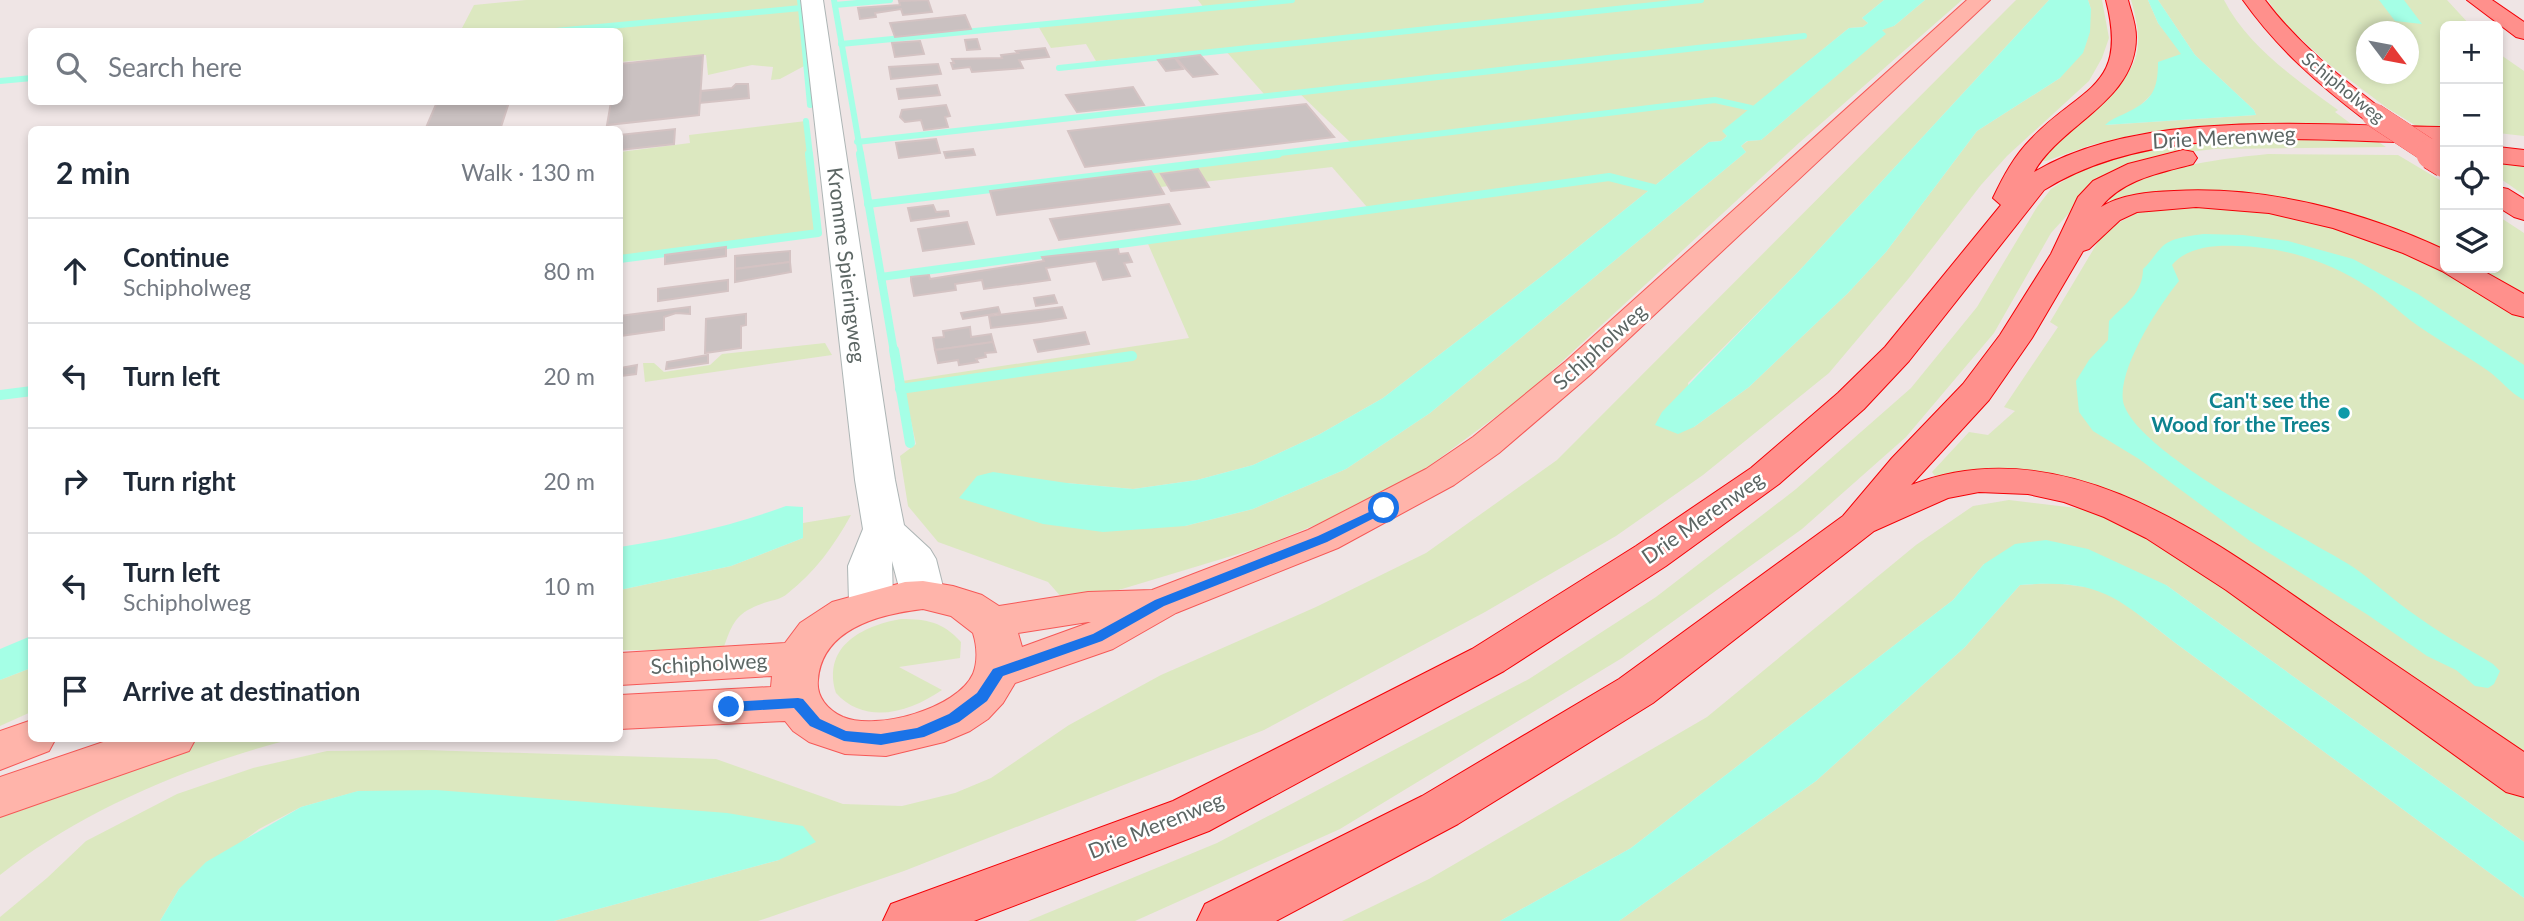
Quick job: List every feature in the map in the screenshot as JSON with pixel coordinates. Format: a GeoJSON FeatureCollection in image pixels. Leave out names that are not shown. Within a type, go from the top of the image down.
{"type":"FeatureCollection","features":[{"type":"Feature","properties":{"kind":"highway"},"geometry":{"type":"LineString","coordinates":[[1980,249],[2027,160],[2042,141],[2088,105],[2108,84],[2121,61],[2125,38],[2117,0]]}},
{"type":"Feature","properties":{"kind":"highway","name":"Schipholweg"},"geometry":{"type":"LineString","coordinates":[[2254,0],[2306,61],[2374,115],[2440,159]]}},
{"type":"Feature","properties":{"kind":"highway"},"geometry":{"type":"LineString","coordinates":[[2468,2],[2479,21]]}},
{"type":"Feature","properties":{"kind":"highway"},"geometry":{"type":"LineString","coordinates":[[2468,2],[2510,40]]}},
{"type":"Feature","properties":{"kind":"highway","name":"Drie Merenweg"},"geometry":{"type":"LineString","coordinates":[[911,921],[1191,816],[1500,653],[1651,556],[1765,475],[1851,401],[1897,354],[2034,184],[2062,167],[2106,151],[2175,138],[2260,133],[2440,135]]}},
{"type":"Feature","properties":{"kind":"highway"},"geometry":{"type":"LineString","coordinates":[[2503,139],[2524,141]]}},
{"type":"Feature","properties":{"kind":"highway","name":"Drie Merenweg"},"geometry":{"type":"LineString","coordinates":[[1225,921],[1440,810],[1636,691],[1857,525],[1906,466],[1976,392],[2015,338],[2066,254],[2088,202],[2103,187],[2138,170],[2163,163],[2254,150],[2440,152]]}},
{"type":"Feature","properties":{"kind":"highway"},"geometry":{"type":"LineString","coordinates":[[2503,156],[2524,158]]}},
{"type":"Feature","properties":{"kind":"highway"},"geometry":{"type":"LineString","coordinates":[[2503,198],[2524,211]]}},
{"type":"Feature","properties":{"kind":"highway"},"geometry":{"type":"LineString","coordinates":[[2066,254],[2114,211],[2152,201],[2204,199],[2264,206],[2337,221],[2392,238],[2440,260]]}},
{"type":"Feature","properties":{"kind":"highway"},"geometry":{"type":"LineString","coordinates":[[2465,273],[2524,307]]}},
{"type":"Feature","properties":{"kind":"highway"},"geometry":{"type":"LineString","coordinates":[[1857,525],[1947,485],[1978,480],[2078,492],[2148,520],[2209,558],[2524,778]]}},
{"type":"Feature","properties":{"kind":"main road","name":"Schipholweg"},"geometry":{"type":"LineString","coordinates":[[998,672],[1097,638],[1160,603],[1323,539],[1440,477],[1486,445],[1578,368],[1979,0]]}},
{"type":"Feature","properties":{"kind":"main road"},"geometry":{"type":"LineString","coordinates":[[923,595],[950,599],[973,608],[991,622],[1001,645],[998,672],[982,697],[954,718],[919,733],[881,739],[844,736],[815,723],[798,680],[810,640],[827,625],[871,602],[923,595]]}},
{"type":"Feature","properties":{"kind":"main road","name":"Schipholweg"},"geometry":{"type":"LineString","coordinates":[[991,622],[1088,607],[1160,603]]}},
{"type":"Feature","properties":{"kind":"main road","name":"Schipholweg"},"geometry":{"type":"LineString","coordinates":[[623,669],[798,680]]}},
{"type":"Feature","properties":{"kind":"main road","name":"Schipholweg"},"geometry":{"type":"LineString","coordinates":[[623,711],[798,680]]}},
{"type":"Feature","properties":{"kind":"main road"},"geometry":{"type":"LineString","coordinates":[[0,751],[28,740]]}},
{"type":"Feature","properties":{"kind":"main road"},"geometry":{"type":"LineString","coordinates":[[0,797],[160,742]]}},
{"type":"Feature","properties":{"kind":"street","name":"Kromme Spieringweg"},"geometry":{"type":"LineString","coordinates":[[812,0],[874,480],[884,529]]}},
{"type":"Feature","properties":{"kind":"street"},"geometry":{"type":"LineString","coordinates":[[871,602],[869,566],[884,529],[915,559],[923,595]]}},
{"type":"Feature","properties":{"kind":"shaded area"},"geometry":{"type":"Polygon","coordinates":[[[526,0],[800,0],[806,65],[780,79],[771,80],[773,67],[752,65],[708,75],[706,55],[623,62],[623,28],[462,28],[474,5],[526,0]]]}},
{"type":"Feature","properties":{"kind":"shaded area"},"geometry":{"type":"Polygon","coordinates":[[[1198,0],[1884,0],[1862,18],[1868,23],[1863,27],[1849,28],[1723,131],[1727,136],[1721,141],[1709,142],[1542,276],[1383,398],[1320,434],[1253,465],[1197,480],[1133,489],[1067,483],[1185,526],[1253,509],[1346,469],[1430,413],[1746,152],[1741,146],[1748,141],[1761,140],[1885,34],[1881,31],[1894,26],[1925,0],[1962,0],[1800,142],[1529,392],[1421,472],[1350,511],[1258,548],[1092,597],[1063,599],[1048,582],[938,542],[908,506],[900,456],[916,444],[902,381],[1189,338],[1145,237],[1367,207],[1332,167],[1023,203],[1018,183],[1350,142],[1296,90],[1264,94],[1224,49],[1096,61],[1086,44],[1051,48],[1037,24],[1204,8],[1198,0]]]}},
{"type":"Feature","properties":{"kind":"shaded area"},"geometry":{"type":"Polygon","coordinates":[[[1884,0],[1925,0],[1894,26],[1882,30],[1886,34],[1761,140],[1747,141],[1741,146],[1746,152],[1430,413],[1346,469],[1253,509],[1185,526],[1103,532],[1043,524],[959,498],[977,476],[993,472],[1133,489],[1197,480],[1253,465],[1320,434],[1383,398],[1542,276],[1709,142],[1721,141],[1727,136],[1722,131],[1849,28],[1863,27],[1868,23],[1862,18],[1884,0]]]}},
{"type":"Feature","properties":{"kind":"shaded area"},"geometry":{"type":"Polygon","coordinates":[[[2016,0],[2049,0],[1799,271],[1688,383],[1694,427],[1749,387],[1848,293],[1886,252],[1977,131],[2060,78],[2091,9],[2088,0],[2102,0],[2109,38],[2089,81],[2007,156],[1981,185],[1909,278],[1829,373],[1703,475],[1616,536],[1485,612],[1264,730],[904,871],[758,921],[554,921],[779,860],[359,791],[301,807],[259,829],[179,889],[160,921],[0,921],[0,917],[86,841],[177,794],[253,768],[327,751],[424,750],[716,759],[843,804],[902,806],[955,793],[991,778],[1069,725],[1161,675],[1316,607],[1426,553],[1557,460],[2016,0]]]}},
{"type":"Feature","properties":{"kind":"shaded area"},"geometry":{"type":"Polygon","coordinates":[[[2049,0],[2088,0],[2091,9],[2090,32],[2083,53],[2060,78],[1977,131],[1886,252],[1848,293],[1749,387],[1694,427],[1678,434],[1655,425],[1662,412],[1799,271],[2049,0]]]}},
{"type":"Feature","properties":{"kind":"shaded area"},"geometry":{"type":"Polygon","coordinates":[[[2131,0],[2148,0],[2158,23],[2182,54],[2154,92],[2138,108],[2106,125],[2256,115],[2254,110],[2195,55],[2158,0],[2224,0],[2246,33],[2260,48],[2354,126],[2206,128],[2138,134],[2091,145],[2046,161],[2038,160],[2107,99],[2129,72],[2138,44],[2131,0]]]}},
{"type":"Feature","properties":{"kind":"shaded area"},"geometry":{"type":"Polygon","coordinates":[[[2148,0],[2158,0],[2195,55],[2254,110],[2256,115],[2105,125],[2134,109],[2152,94],[2157,81],[2158,62],[2181,54],[2158,23],[2148,0]]]}},
{"type":"Feature","properties":{"kind":"shaded area"},"geometry":{"type":"Polygon","coordinates":[[[2268,0],[2447,0],[2466,21],[2440,21],[2440,128],[2418,127],[2387,108],[2326,62],[2279,18],[2268,0]]]}},
{"type":"Feature","properties":{"kind":"shaded area"},"geometry":{"type":"Polygon","coordinates":[[[2379,0],[2404,0],[2422,24],[2419,21],[2395,21],[2379,0]]]}},
{"type":"Feature","properties":{"kind":"shaded area"},"geometry":{"type":"Polygon","coordinates":[[[2503,56],[2524,71],[2524,136],[2503,134],[2503,56]]]}},
{"type":"Feature","properties":{"kind":"shaded area"},"geometry":{"type":"Polygon","coordinates":[[[806,121],[818,233],[623,259],[623,152],[690,143],[689,135],[806,121]]]}},
{"type":"Feature","properties":{"kind":"shaded area"},"geometry":{"type":"Polygon","coordinates":[[[2374,139],[2386,147],[2215,149],[2179,153],[2081,200],[2051,233],[1994,333],[1906,437],[1802,529],[1622,658],[1340,829],[1135,921],[1028,921],[1217,843],[1529,679],[1656,597],[1796,489],[1911,388],[1977,307],[2037,207],[2051,189],[2076,173],[2109,158],[2145,150],[2222,141],[2374,139]]]}},
{"type":"Feature","properties":{"kind":"shaded area"},"geometry":{"type":"Polygon","coordinates":[[[2268,154],[2398,155],[2440,180],[2440,253],[2416,241],[2328,212],[2114,202],[2103,199],[2162,172],[2224,159],[2268,154]]]}},
{"type":"Feature","properties":{"kind":"shaded area"},"geometry":{"type":"Polygon","coordinates":[[[2503,160],[2524,163],[2524,195],[2503,180],[2503,160]]]}},
{"type":"Feature","properties":{"kind":"shaded area"},"geometry":{"type":"Polygon","coordinates":[[[2183,206],[2241,210],[2317,222],[2361,235],[2433,265],[2440,269],[2440,273],[2448,273],[2524,315],[2524,761],[2205,541],[1982,470],[1935,476],[1932,472],[1969,432],[1988,435],[2015,411],[2004,407],[2058,327],[2050,322],[2105,230],[2137,213],[2183,206]]]}},
{"type":"Feature","properties":{"kind":"shaded area"},"geometry":{"type":"Polygon","coordinates":[[[2503,219],[2524,233],[2524,299],[2479,273],[2503,273],[2503,219]]]}},
{"type":"Feature","properties":{"kind":"shaded area"},"geometry":{"type":"Polygon","coordinates":[[[2204,234],[2243,235],[2288,241],[2353,259],[2418,294],[2524,365],[2524,400],[2487,370],[2419,326],[2374,291],[2338,270],[2305,257],[2271,249],[2219,246],[2185,254],[2172,265],[2179,281],[2140,340],[2126,376],[2123,392],[2124,405],[2137,425],[2160,447],[2191,470],[2263,516],[2353,567],[2418,617],[2493,664],[2500,671],[2494,684],[2488,688],[2475,686],[2456,670],[2427,656],[2368,615],[2250,541],[2139,459],[2093,431],[2079,412],[2076,381],[2089,360],[2108,340],[2109,321],[2136,292],[2143,269],[2170,241],[2204,234]]]}},
{"type":"Feature","properties":{"kind":"shaded area"},"geometry":{"type":"Polygon","coordinates":[[[825,343],[832,355],[645,382],[643,363],[654,363],[664,372],[710,365],[722,354],[825,343]]]}},
{"type":"Feature","properties":{"kind":"shaded area"},"geometry":{"type":"Polygon","coordinates":[[[2009,500],[2093,510],[2142,529],[2524,794],[2524,842],[2166,585],[1984,564],[1953,600],[1631,848],[1500,921],[1342,921],[1429,879],[1707,717],[1916,545],[1973,506],[2009,500]]]}},
{"type":"Feature","properties":{"kind":"shaded area"},"geometry":{"type":"Polygon","coordinates":[[[786,506],[803,507],[803,538],[731,566],[623,589],[623,546],[745,520],[786,506]]]}},
{"type":"Feature","properties":{"kind":"shaded area"},"geometry":{"type":"Polygon","coordinates":[[[851,515],[823,558],[797,586],[782,597],[757,606],[738,618],[723,650],[623,650],[623,589],[731,566],[803,538],[803,523],[851,515]]]}},
{"type":"Feature","properties":{"kind":"shaded area"},"geometry":{"type":"Polygon","coordinates":[[[2046,540],[2088,549],[2166,585],[2524,842],[2524,898],[2136,612],[2088,588],[2047,584],[2020,585],[1965,647],[1816,781],[1619,921],[1500,921],[1631,848],[1953,600],[1984,564],[2015,544],[2046,540]]]}},
{"type":"Feature","properties":{"kind":"shaded area"},"geometry":{"type":"Polygon","coordinates":[[[2055,583],[2093,588],[2119,599],[2524,898],[2524,921],[1619,921],[1816,781],[1965,647],[2020,585],[2055,583]]]}},
{"type":"Feature","properties":{"kind":"shaded area"},"geometry":{"type":"Polygon","coordinates":[[[901,619],[934,623],[948,630],[961,642],[960,658],[899,667],[942,690],[929,698],[888,712],[861,710],[836,693],[833,677],[840,651],[859,633],[901,619]]]}},
{"type":"Feature","properties":{"kind":"shaded area"},"geometry":{"type":"Polygon","coordinates":[[[28,637],[28,669],[0,680],[0,649],[28,637]]]}},
{"type":"Feature","properties":{"kind":"shaded area"},"geometry":{"type":"Polygon","coordinates":[[[28,669],[28,713],[0,726],[0,680],[28,669]]]}},
{"type":"Feature","properties":{"kind":"shaded area"},"geometry":{"type":"Polygon","coordinates":[[[190,742],[281,742],[177,776],[101,810],[65,830],[0,875],[0,805],[141,755],[190,742]]]}},
{"type":"Feature","properties":{"kind":"shaded area"},"geometry":{"type":"Polygon","coordinates":[[[436,790],[727,813],[803,826],[816,842],[779,860],[554,921],[160,921],[179,889],[206,862],[301,807],[358,791],[436,790]]]}},
{"type":"Feature","properties":{"kind":"building"},"geometry":{"type":"Polygon","coordinates":[[[928,0],[932,12],[903,15],[901,9],[875,13],[876,17],[860,19],[858,8],[900,5],[899,1],[928,0]]]}},
{"type":"Feature","properties":{"kind":"building"},"geometry":{"type":"Polygon","coordinates":[[[965,15],[971,29],[895,37],[890,23],[965,15]]]}},
{"type":"Feature","properties":{"kind":"building"},"geometry":{"type":"Polygon","coordinates":[[[977,39],[980,49],[967,50],[965,40],[977,39]]]}},
{"type":"Feature","properties":{"kind":"building"},"geometry":{"type":"Polygon","coordinates":[[[920,41],[924,54],[895,57],[892,43],[920,41]]]}},
{"type":"Feature","properties":{"kind":"building"},"geometry":{"type":"Polygon","coordinates":[[[1045,48],[1049,57],[1019,60],[1023,68],[972,72],[970,67],[953,69],[951,63],[954,63],[952,59],[1002,58],[1001,55],[1018,53],[1016,51],[1045,48]]]}},
{"type":"Feature","properties":{"kind":"building"},"geometry":{"type":"Polygon","coordinates":[[[703,55],[699,115],[607,125],[610,105],[623,105],[623,64],[703,55]]]}},
{"type":"Feature","properties":{"kind":"building"},"geometry":{"type":"Polygon","coordinates":[[[1200,55],[1217,74],[1193,77],[1176,58],[1200,55]]]}},
{"type":"Feature","properties":{"kind":"building"},"geometry":{"type":"Polygon","coordinates":[[[1175,58],[1183,69],[1166,71],[1158,60],[1175,58]]]}},
{"type":"Feature","properties":{"kind":"building"},"geometry":{"type":"Polygon","coordinates":[[[938,64],[941,74],[891,79],[889,67],[938,64]]]}},
{"type":"Feature","properties":{"kind":"building"},"geometry":{"type":"Polygon","coordinates":[[[736,84],[748,84],[749,98],[700,103],[701,91],[732,88],[736,84]]]}},
{"type":"Feature","properties":{"kind":"building"},"geometry":{"type":"Polygon","coordinates":[[[937,85],[940,95],[899,99],[897,89],[937,85]]]}},
{"type":"Feature","properties":{"kind":"building"},"geometry":{"type":"Polygon","coordinates":[[[1133,87],[1144,105],[1077,112],[1066,95],[1133,87]]]}},
{"type":"Feature","properties":{"kind":"building"},"geometry":{"type":"Polygon","coordinates":[[[1306,104],[1334,137],[1085,167],[1068,131],[1306,104]]]}},
{"type":"Feature","properties":{"kind":"building"},"geometry":{"type":"Polygon","coordinates":[[[436,105],[508,105],[501,126],[427,126],[436,105]]]}},
{"type":"Feature","properties":{"kind":"building"},"geometry":{"type":"Polygon","coordinates":[[[946,105],[950,116],[945,117],[948,127],[924,130],[921,120],[905,122],[900,117],[902,110],[946,105]]]}},
{"type":"Feature","properties":{"kind":"building"},"geometry":{"type":"Polygon","coordinates":[[[675,129],[674,144],[623,150],[623,135],[675,129]]]}},
{"type":"Feature","properties":{"kind":"building"},"geometry":{"type":"Polygon","coordinates":[[[936,139],[940,153],[899,158],[896,143],[936,139]]]}},
{"type":"Feature","properties":{"kind":"building"},"geometry":{"type":"Polygon","coordinates":[[[973,149],[975,155],[946,158],[944,152],[973,149]]]}},
{"type":"Feature","properties":{"kind":"building"},"geometry":{"type":"Polygon","coordinates":[[[1198,169],[1209,187],[1171,191],[1161,174],[1198,169]]]}},
{"type":"Feature","properties":{"kind":"building"},"geometry":{"type":"Polygon","coordinates":[[[1151,171],[1164,194],[997,215],[990,191],[1151,171]]]}},
{"type":"Feature","properties":{"kind":"building"},"geometry":{"type":"Polygon","coordinates":[[[1169,204],[1180,224],[1059,240],[1050,219],[1169,204]]]}},
{"type":"Feature","properties":{"kind":"building"},"geometry":{"type":"Polygon","coordinates":[[[933,205],[936,212],[948,211],[949,216],[911,221],[908,208],[933,205]]]}},
{"type":"Feature","properties":{"kind":"building"},"geometry":{"type":"Polygon","coordinates":[[[967,222],[974,244],[923,251],[918,229],[967,222]]]}},
{"type":"Feature","properties":{"kind":"building"},"geometry":{"type":"Polygon","coordinates":[[[726,247],[726,256],[665,264],[665,255],[726,247]]]}},
{"type":"Feature","properties":{"kind":"building"},"geometry":{"type":"Polygon","coordinates":[[[1118,249],[1119,254],[1128,253],[1132,262],[1124,263],[1130,276],[1103,280],[1096,261],[1046,268],[1050,280],[984,289],[982,280],[955,284],[956,290],[914,296],[911,281],[911,277],[929,275],[930,279],[1044,261],[1042,257],[1118,249]]]}},
{"type":"Feature","properties":{"kind":"building"},"geometry":{"type":"Polygon","coordinates":[[[790,251],[790,262],[735,269],[735,256],[790,251]]]}},
{"type":"Feature","properties":{"kind":"building"},"geometry":{"type":"Polygon","coordinates":[[[790,262],[791,272],[735,282],[735,269],[790,262]]]}},
{"type":"Feature","properties":{"kind":"building"},"geometry":{"type":"Polygon","coordinates":[[[728,280],[728,291],[658,301],[658,289],[728,280]]]}},
{"type":"Feature","properties":{"kind":"building"},"geometry":{"type":"Polygon","coordinates":[[[1054,295],[1057,303],[1036,306],[1034,298],[1054,295]]]}},
{"type":"Feature","properties":{"kind":"building"},"geometry":{"type":"Polygon","coordinates":[[[690,307],[690,314],[676,313],[664,317],[664,330],[623,336],[623,316],[690,307]]]}},
{"type":"Feature","properties":{"kind":"building"},"geometry":{"type":"Polygon","coordinates":[[[998,307],[1000,313],[963,319],[961,313],[998,307]]]}},
{"type":"Feature","properties":{"kind":"building"},"geometry":{"type":"Polygon","coordinates":[[[1062,307],[1066,318],[991,328],[989,316],[1062,307]]]}},
{"type":"Feature","properties":{"kind":"building"},"geometry":{"type":"Polygon","coordinates":[[[746,314],[746,325],[741,326],[741,348],[705,353],[706,319],[746,314]]]}},
{"type":"Feature","properties":{"kind":"building"},"geometry":{"type":"Polygon","coordinates":[[[970,327],[971,337],[991,334],[993,342],[935,350],[933,338],[944,337],[943,331],[970,327]]]}},
{"type":"Feature","properties":{"kind":"building"},"geometry":{"type":"Polygon","coordinates":[[[1085,332],[1089,344],[1038,352],[1034,340],[1085,332]]]}},
{"type":"Feature","properties":{"kind":"building"},"geometry":{"type":"Polygon","coordinates":[[[993,342],[996,352],[985,353],[986,357],[976,359],[978,362],[959,365],[958,360],[938,363],[935,350],[993,342]]]}},
{"type":"Feature","properties":{"kind":"building"},"geometry":{"type":"Polygon","coordinates":[[[708,355],[708,363],[666,369],[667,362],[708,355]]]}},
{"type":"Feature","properties":{"kind":"building"},"geometry":{"type":"Polygon","coordinates":[[[637,365],[636,374],[623,376],[623,367],[637,365]]]}},
{"type":"Feature","properties":{"kind":"waterway"},"geometry":{"type":"LineString","coordinates":[[800,0],[801,8]]}},
{"type":"Feature","properties":{"kind":"waterway"},"geometry":{"type":"LineString","coordinates":[[834,0],[842,44]]}},
{"type":"Feature","properties":{"kind":"waterway"},"geometry":{"type":"LineString","coordinates":[[835,5],[890,0]]}},
{"type":"Feature","properties":{"kind":"waterway"},"geometry":{"type":"LineString","coordinates":[[842,44],[1292,0]]}},
{"type":"Feature","properties":{"kind":"waterway"},"geometry":{"type":"LineString","coordinates":[[1059,68],[1701,0]]}},
{"type":"Feature","properties":{"kind":"waterway"},"geometry":{"type":"LineString","coordinates":[[588,28],[801,8]]}},
{"type":"Feature","properties":{"kind":"waterway"},"geometry":{"type":"LineString","coordinates":[[801,8],[810,105]]}},
{"type":"Feature","properties":{"kind":"waterway"},"geometry":{"type":"LineString","coordinates":[[859,142],[1804,36]]}},
{"type":"Feature","properties":{"kind":"waterway"},"geometry":{"type":"LineString","coordinates":[[842,44],[859,142]]}},
{"type":"Feature","properties":{"kind":"waterway"},"geometry":{"type":"LineString","coordinates":[[0,81],[28,78]]}},
{"type":"Feature","properties":{"kind":"waterway"},"geometry":{"type":"LineString","coordinates":[[1264,155],[1715,100],[1751,108]]}},
{"type":"Feature","properties":{"kind":"waterway"},"geometry":{"type":"LineString","coordinates":[[806,121],[810,155]]}},
{"type":"Feature","properties":{"kind":"waterway"},"geometry":{"type":"LineString","coordinates":[[859,142],[861,155]]}},
{"type":"Feature","properties":{"kind":"waterway"},"geometry":{"type":"LineString","coordinates":[[623,259],[818,233],[809,154]]}},
{"type":"Feature","properties":{"kind":"waterway"},"geometry":{"type":"LineString","coordinates":[[860,154],[869,204]]}},
{"type":"Feature","properties":{"kind":"waterway"},"geometry":{"type":"LineString","coordinates":[[869,204],[1278,154]]}},
{"type":"Feature","properties":{"kind":"waterway"},"geometry":{"type":"LineString","coordinates":[[881,277],[1609,177],[1653,188]]}},
{"type":"Feature","properties":{"kind":"waterway"},"geometry":{"type":"LineString","coordinates":[[869,204],[881,277]]}},
{"type":"Feature","properties":{"kind":"waterway"},"geometry":{"type":"LineString","coordinates":[[881,277],[894,352]]}},
{"type":"Feature","properties":{"kind":"waterway"},"geometry":{"type":"LineString","coordinates":[[894,350],[901,389]]}},
{"type":"Feature","properties":{"kind":"waterway"},"geometry":{"type":"LineString","coordinates":[[901,389],[1132,356]]}},
{"type":"Feature","properties":{"kind":"waterway"},"geometry":{"type":"LineString","coordinates":[[901,389],[910,443]]}},
{"type":"Feature","properties":{"kind":"waterway"},"geometry":{"type":"LineString","coordinates":[[0,395],[28,392]]}},
{"type":"Feature","properties":{"kind":"place","name":"Can't see the Wood for the Trees"},"geometry":{"type":"Point","coordinates":[2344,413]}},
{"type":"Feature","properties":{"kind":"route"},"geometry":{"type":"LineString","coordinates":[[729,707],[798,703],[815,723],[844,736],[881,739],[919,733],[954,718],[982,697],[998,672],[1097,638],[1160,603],[1323,539],[1384,508]]}}]}
